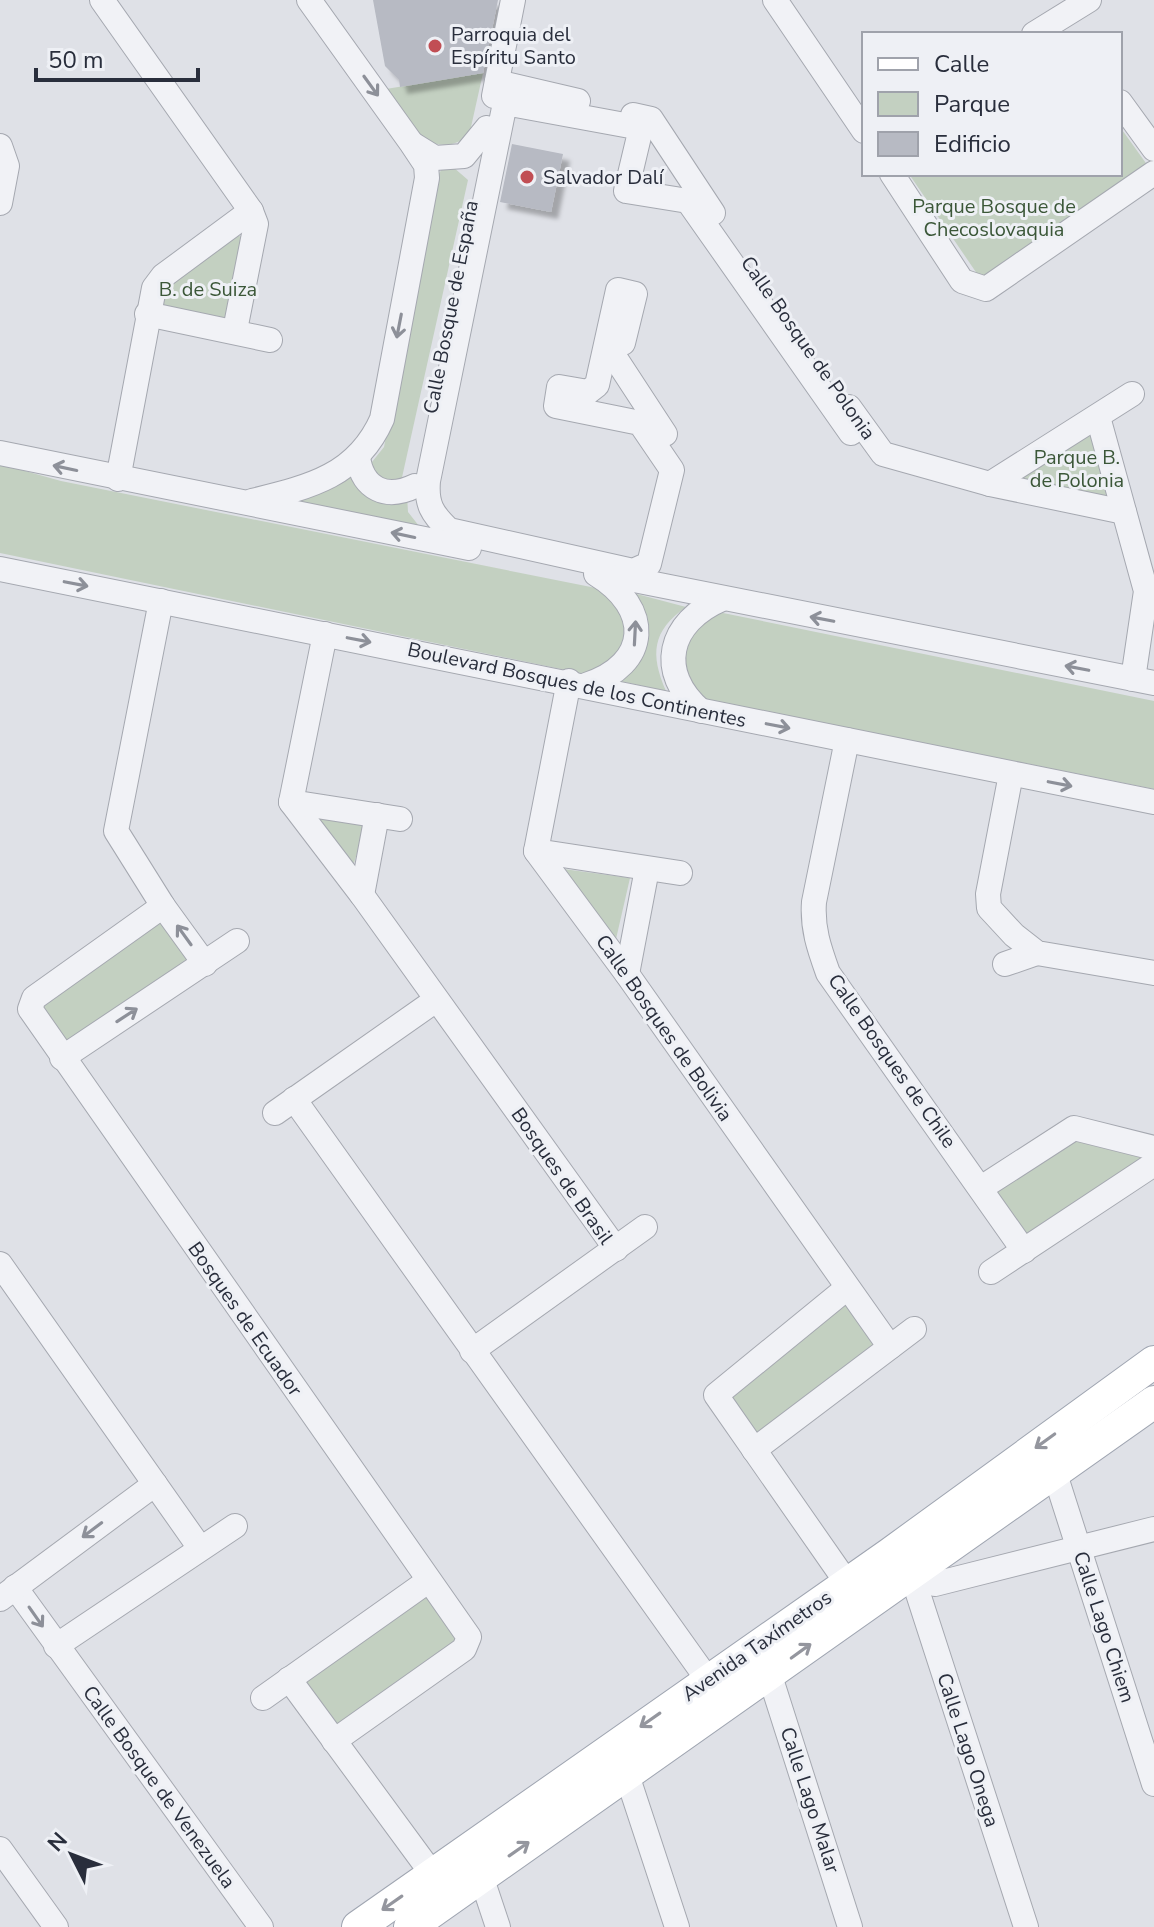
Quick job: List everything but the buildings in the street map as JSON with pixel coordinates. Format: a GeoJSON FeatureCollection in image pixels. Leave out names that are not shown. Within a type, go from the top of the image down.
{"type":"FeatureCollection","features":[{"type":"Feature","properties":{"kind":"main road","name":"Avenida Taxímetros"},"geometry":{"type":"LineString","coordinates":[[358,1927],[847,1583],[1154,1362]]}},
{"type":"Feature","properties":{"kind":"main road","name":"Avenida Taxímetros"},"geometry":{"type":"LineString","coordinates":[[410,1927],[1154,1402]]}},
{"type":"Feature","properties":{"kind":"main road"},"geometry":{"type":"LineString","coordinates":[[1096,1404],[1113,1431]]}},
{"type":"Feature","properties":{"kind":"street"},"geometry":{"type":"LineString","coordinates":[[102,0],[251,211],[256,224],[235,330]]}},
{"type":"Feature","properties":{"kind":"street"},"geometry":{"type":"LineString","coordinates":[[246,503],[312,486],[358,458],[371,443],[382,419],[424,193],[426,165],[309,0]]}},
{"type":"Feature","properties":{"kind":"street","name":"Calle Bosque de España"},"geometry":{"type":"LineString","coordinates":[[415,486],[513,0]]}},
{"type":"Feature","properties":{"kind":"street"},"geometry":{"type":"LineString","coordinates":[[775,0],[862,128]]}},
{"type":"Feature","properties":{"kind":"street"},"geometry":{"type":"LineString","coordinates":[[1041,32],[1066,25],[1089,0]]}},
{"type":"Feature","properties":{"kind":"street"},"geometry":{"type":"LineString","coordinates":[[497,82],[651,119],[637,182],[698,191]]}},
{"type":"Feature","properties":{"kind":"street"},"geometry":{"type":"LineString","coordinates":[[600,406],[635,294],[618,290],[597,385],[588,392],[559,387],[556,406],[640,423],[672,470],[649,564],[633,571],[620,569],[449,530],[434,517],[427,500],[428,481],[505,103],[641,128],[626,191],[688,201],[851,433]]}},
{"type":"Feature","properties":{"kind":"street"},"geometry":{"type":"LineString","coordinates":[[1122,105],[1154,149]]}},
{"type":"Feature","properties":{"kind":"street","name":"Calle Bosque de Polonia"},"geometry":{"type":"LineString","coordinates":[[651,119],[883,454],[990,484],[1124,512]]}},
{"type":"Feature","properties":{"kind":"street"},"geometry":{"type":"LineString","coordinates":[[412,144],[435,158],[464,156],[487,128]]}},
{"type":"Feature","properties":{"kind":"street"},"geometry":{"type":"LineString","coordinates":[[0,146],[7,166],[0,203]]}},
{"type":"Feature","properties":{"kind":"street"},"geometry":{"type":"LineString","coordinates":[[893,176],[962,281],[986,289],[1154,173]]}},
{"type":"Feature","properties":{"kind":"street"},"geometry":{"type":"LineString","coordinates":[[118,479],[147,314],[158,281],[251,211]]}},
{"type":"Feature","properties":{"kind":"street"},"geometry":{"type":"LineString","coordinates":[[625,301],[618,349],[685,467],[656,585]]}},
{"type":"Feature","properties":{"kind":"street"},"geometry":{"type":"LineString","coordinates":[[147,314],[235,330],[270,340]]}},
{"type":"Feature","properties":{"kind":"street"},"geometry":{"type":"LineString","coordinates":[[990,484],[1132,394]]}},
{"type":"Feature","properties":{"kind":"street"},"geometry":{"type":"LineString","coordinates":[[566,399],[654,416]]}},
{"type":"Feature","properties":{"kind":"street"},"geometry":{"type":"LineString","coordinates":[[0,453],[118,479],[1144,681],[1146,591],[1098,417]]}},
{"type":"Feature","properties":{"kind":"street"},"geometry":{"type":"LineString","coordinates":[[358,458],[368,485],[388,493],[402,493],[415,486],[416,505],[424,519],[456,545]]}},
{"type":"Feature","properties":{"kind":"street","name":"Boulevard Bosques de los Continentes"},"geometry":{"type":"LineString","coordinates":[[0,569],[578,683],[701,711],[1154,802]]}},
{"type":"Feature","properties":{"kind":"street"},"geometry":{"type":"LineString","coordinates":[[591,571],[631,606],[636,634],[630,658],[613,674],[578,683],[536,851],[680,873]]}},
{"type":"Feature","properties":{"kind":"street"},"geometry":{"type":"LineString","coordinates":[[701,711],[687,699],[675,679],[676,643],[693,614],[722,599]]}},
{"type":"Feature","properties":{"kind":"street"},"geometry":{"type":"LineString","coordinates":[[161,601],[116,831],[163,906],[205,964]]}},
{"type":"Feature","properties":{"kind":"street"},"geometry":{"type":"LineString","coordinates":[[325,634],[291,802],[388,817],[362,895]]}},
{"type":"Feature","properties":{"kind":"street","name":"Calle Bosques de Chile"},"geometry":{"type":"LineString","coordinates":[[847,740],[814,902],[812,922],[817,943],[828,973],[1024,1251]]}},
{"type":"Feature","properties":{"kind":"street"},"geometry":{"type":"LineString","coordinates":[[1011,774],[987,901],[1014,935],[1037,953],[1154,973]]}},
{"type":"Feature","properties":{"kind":"street","name":"Bosques de Brasil"},"geometry":{"type":"LineString","coordinates":[[291,802],[362,895],[616,1249],[472,1351]]}},
{"type":"Feature","properties":{"kind":"street","name":"Calle Bosques de Bolivia"},"geometry":{"type":"LineString","coordinates":[[536,851],[627,974],[890,1347]]}},
{"type":"Feature","properties":{"kind":"street"},"geometry":{"type":"LineString","coordinates":[[627,974],[647,869]]}},
{"type":"Feature","properties":{"kind":"street","name":"Bosques de Ecuador"},"geometry":{"type":"LineString","coordinates":[[163,906],[31,1000],[30,1009],[467,1633],[467,1645],[334,1741]]}},
{"type":"Feature","properties":{"kind":"street"},"geometry":{"type":"LineString","coordinates":[[62,1058],[237,941]]}},
{"type":"Feature","properties":{"kind":"street"},"geometry":{"type":"LineString","coordinates":[[1005,964],[1037,953]]}},
{"type":"Feature","properties":{"kind":"street"},"geometry":{"type":"LineString","coordinates":[[436,1000],[284,1106],[472,1351],[708,1680]]}},
{"type":"Feature","properties":{"kind":"street"},"geometry":{"type":"LineString","coordinates":[[981,1188],[1074,1128],[1154,1148]]}},
{"type":"Feature","properties":{"kind":"street"},"geometry":{"type":"LineString","coordinates":[[991,1272],[1154,1164]]}},
{"type":"Feature","properties":{"kind":"street"},"geometry":{"type":"LineString","coordinates":[[616,1249],[645,1227]]}},
{"type":"Feature","properties":{"kind":"street"},"geometry":{"type":"LineString","coordinates":[[0,1264],[200,1548]]}},
{"type":"Feature","properties":{"kind":"street"},"geometry":{"type":"LineString","coordinates":[[847,1288],[717,1393],[718,1401],[847,1583]]}},
{"type":"Feature","properties":{"kind":"street"},"geometry":{"type":"LineString","coordinates":[[754,1450],[914,1329]]}},
{"type":"Feature","properties":{"kind":"street","name":"Calle Lago Chiem"},"geometry":{"type":"LineString","coordinates":[[1054,1471],[1154,1784]]}},
{"type":"Feature","properties":{"kind":"street"},"geometry":{"type":"LineString","coordinates":[[8,1593],[155,1484]]}},
{"type":"Feature","properties":{"kind":"street"},"geometry":{"type":"LineString","coordinates":[[56,1646],[235,1526]]}},
{"type":"Feature","properties":{"kind":"street"},"geometry":{"type":"LineString","coordinates":[[911,1572],[935,1584],[1154,1529]]}},
{"type":"Feature","properties":{"kind":"street","name":"Calle Lago Onega"},"geometry":{"type":"LineString","coordinates":[[911,1572],[1026,1927]]}},
{"type":"Feature","properties":{"kind":"street"},"geometry":{"type":"LineString","coordinates":[[263,1698],[428,1581]]}},
{"type":"Feature","properties":{"kind":"street","name":"Calle Bosque de Venezuela"},"geometry":{"type":"LineString","coordinates":[[8,1593],[56,1646],[261,1927]]}},
{"type":"Feature","properties":{"kind":"street","name":"Calle Lago Malar"},"geometry":{"type":"LineString","coordinates":[[769,1673],[850,1927]]}},
{"type":"Feature","properties":{"kind":"street"},"geometry":{"type":"LineString","coordinates":[[289,1679],[433,1875]]}},
{"type":"Feature","properties":{"kind":"street"},"geometry":{"type":"LineString","coordinates":[[626,1772],[677,1927]]}},
{"type":"Feature","properties":{"kind":"street"},"geometry":{"type":"LineString","coordinates":[[0,1849],[56,1927]]}},
{"type":"Feature","properties":{"kind":"street"},"geometry":{"type":"LineString","coordinates":[[481,1876],[498,1927]]}},
{"type":"Feature","properties":{"kind":"green space"},"geometry":{"type":"Polygon","coordinates":[[[483,73],[469,136],[454,143],[441,145],[420,134],[386,89],[483,73]]]}},
{"type":"Feature","properties":{"kind":"green space","name":"Parque Bosque de Checoslovaquia"},"geometry":{"type":"Polygon","coordinates":[[[1122,130],[1148,166],[982,281],[910,176],[1122,176],[1122,130]]]}},
{"type":"Feature","properties":{"kind":"green space"},"geometry":{"type":"Polygon","coordinates":[[[453,167],[468,180],[401,482],[393,487],[368,467],[384,447],[436,180],[441,170],[453,167]]]}},
{"type":"Feature","properties":{"kind":"green space","name":"B. de Suiza"},"geometry":{"type":"Polygon","coordinates":[[[238,236],[249,237],[233,320],[164,310],[159,303],[164,283],[238,236]]]}},
{"type":"Feature","properties":{"kind":"green space","name":"Parque B. de Polonia"},"geometry":{"type":"Polygon","coordinates":[[[1092,433],[1109,497],[1015,481],[1092,433]]]}},
{"type":"Feature","properties":{"kind":"green space"},"geometry":{"type":"Polygon","coordinates":[[[0,464],[61,481],[601,589],[611,594],[632,633],[605,672],[580,673],[0,553],[0,464]]]}},
{"type":"Feature","properties":{"kind":"green space"},"geometry":{"type":"Polygon","coordinates":[[[349,472],[407,495],[408,512],[419,526],[265,501],[349,472]]]}},
{"type":"Feature","properties":{"kind":"green space"},"geometry":{"type":"Polygon","coordinates":[[[633,593],[686,607],[666,625],[657,644],[658,666],[666,691],[610,679],[621,674],[633,593]]]}},
{"type":"Feature","properties":{"kind":"green space"},"geometry":{"type":"Polygon","coordinates":[[[723,613],[1154,701],[1154,789],[704,699],[681,669],[684,648],[696,626],[723,613]]]}},
{"type":"Feature","properties":{"kind":"green space"},"geometry":{"type":"Polygon","coordinates":[[[322,812],[359,817],[365,827],[354,863],[348,863],[318,819],[322,812]]]}},
{"type":"Feature","properties":{"kind":"green space"},"geometry":{"type":"Polygon","coordinates":[[[556,868],[630,878],[616,939],[556,868]]]}},
{"type":"Feature","properties":{"kind":"green space"},"geometry":{"type":"Polygon","coordinates":[[[163,918],[190,958],[72,1043],[57,1042],[40,1003],[163,918]]]}},
{"type":"Feature","properties":{"kind":"green space"},"geometry":{"type":"Polygon","coordinates":[[[1075,1135],[1145,1152],[1140,1165],[1031,1238],[1022,1234],[994,1190],[1075,1135]]]}},
{"type":"Feature","properties":{"kind":"green space"},"geometry":{"type":"Polygon","coordinates":[[[844,1303],[876,1346],[756,1433],[728,1392],[844,1303]]]}},
{"type":"Feature","properties":{"kind":"green space"},"geometry":{"type":"Polygon","coordinates":[[[419,1593],[430,1595],[461,1636],[340,1724],[325,1724],[296,1685],[419,1593]]]}},
{"type":"Feature","properties":{"kind":"place","name":"Parroquia del Espíritu Santo"},"geometry":{"type":"Point","coordinates":[435,46]}},
{"type":"Feature","properties":{"kind":"place","name":"Salvador Dalí"},"geometry":{"type":"Point","coordinates":[527,177]}}]}
